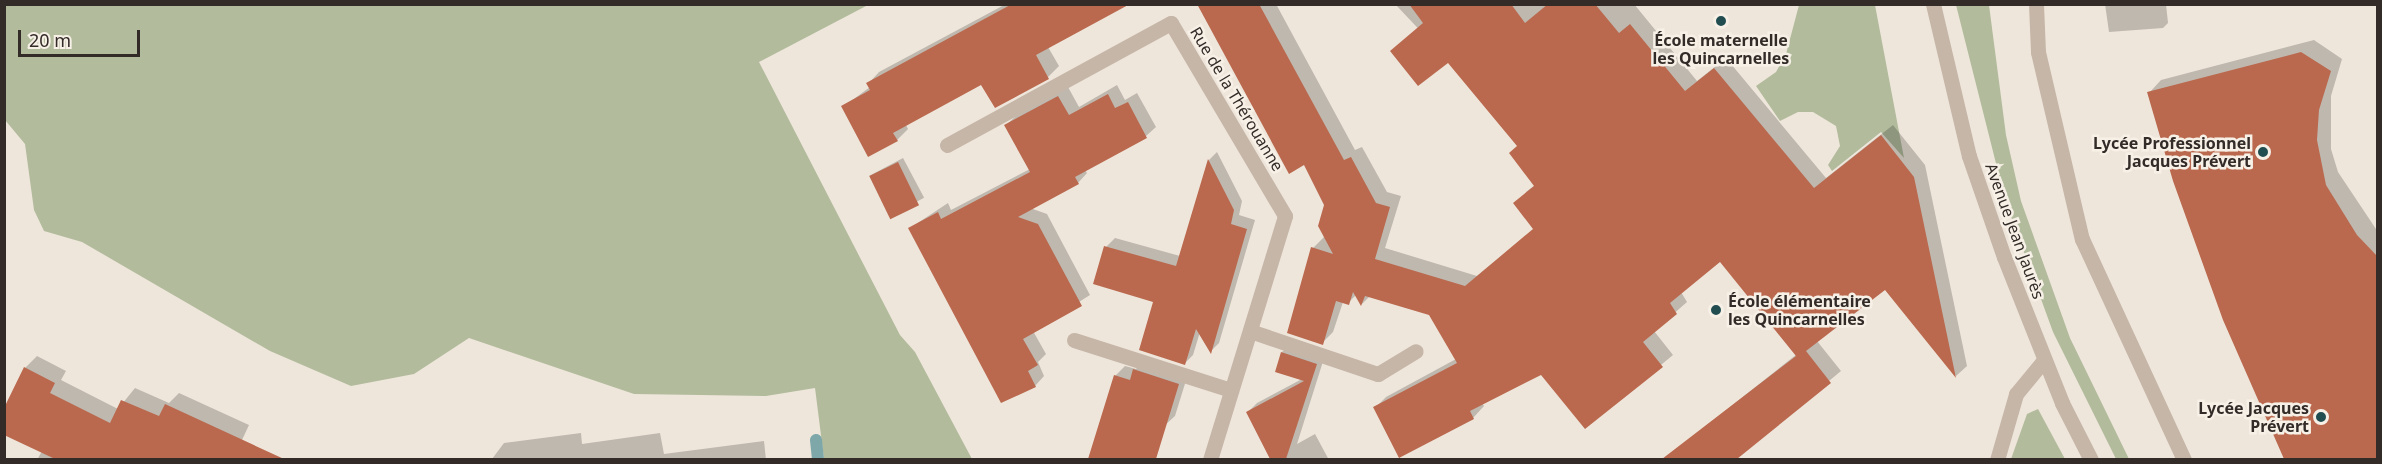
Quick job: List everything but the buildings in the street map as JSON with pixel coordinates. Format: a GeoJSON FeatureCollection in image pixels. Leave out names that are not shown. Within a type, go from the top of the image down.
{"type":"FeatureCollection","features":[{"type":"Feature","properties":{"kind":"street","name":"Avenue Jean Jaurès"},"geometry":{"type":"LineString","coordinates":[[1933,4],[1969,156],[2044,360],[2091,459]]}},
{"type":"Feature","properties":{"kind":"street"},"geometry":{"type":"LineString","coordinates":[[2036,4],[2038,52],[2082,238],[2184,459]]}},
{"type":"Feature","properties":{"kind":"street","name":"Rue de la Thérouanne"},"geometry":{"type":"LineString","coordinates":[[947,146],[1172,23],[1286,216],[1210,459]]}},
{"type":"Feature","properties":{"kind":"street"},"geometry":{"type":"LineString","coordinates":[[1250,331],[1378,374],[1416,351]]}},
{"type":"Feature","properties":{"kind":"street"},"geometry":{"type":"LineString","coordinates":[[1074,340],[1231,390]]}},
{"type":"Feature","properties":{"kind":"street"},"geometry":{"type":"LineString","coordinates":[[1997,459],[2016,394],[2044,360]]}},
{"type":"Feature","properties":{"kind":"green space"},"geometry":{"type":"Polygon","coordinates":[[[5,4],[868,5],[759,62],[900,335],[915,352],[972,459],[824,459],[815,388],[766,396],[634,394],[469,338],[414,374],[351,386],[270,351],[82,242],[44,231],[34,210],[25,144],[5,120],[5,4]]]}},
{"type":"Feature","properties":{"kind":"green space"},"geometry":{"type":"Polygon","coordinates":[[[1799,5],[1875,5],[1904,158],[1881,132],[1832,171],[1828,165],[1840,146],[1836,126],[1813,112],[1798,112],[1780,121],[1756,86],[1776,72],[1786,54],[1799,5]]]}},
{"type":"Feature","properties":{"kind":"green space"},"geometry":{"type":"Polygon","coordinates":[[[1956,5],[1989,5],[2006,135],[2021,201],[2070,338],[2129,459],[2116,459],[2053,332],[2006,203],[1956,5]]]}},
{"type":"Feature","properties":{"kind":"green space"},"geometry":{"type":"Polygon","coordinates":[[[2038,409],[2065,459],[2011,459],[2027,414],[2038,409]]]}},
{"type":"Feature","properties":{"kind":"waterway"},"geometry":{"type":"LineString","coordinates":[[816,440],[818,460]]}},
{"type":"Feature","properties":{"kind":"place","name":"École maternelle les Quincarnelles"},"geometry":{"type":"Point","coordinates":[1721,21]}},
{"type":"Feature","properties":{"kind":"place","name":"Lycée Professionnel Jacques Prévert"},"geometry":{"type":"Point","coordinates":[2263,152]}},
{"type":"Feature","properties":{"kind":"place","name":"École élémentaire les Quincarnelles"},"geometry":{"type":"Point","coordinates":[1716,310]}},
{"type":"Feature","properties":{"kind":"place","name":"Lycée Jacques Prévert"},"geometry":{"type":"Point","coordinates":[2321,417]}}]}
